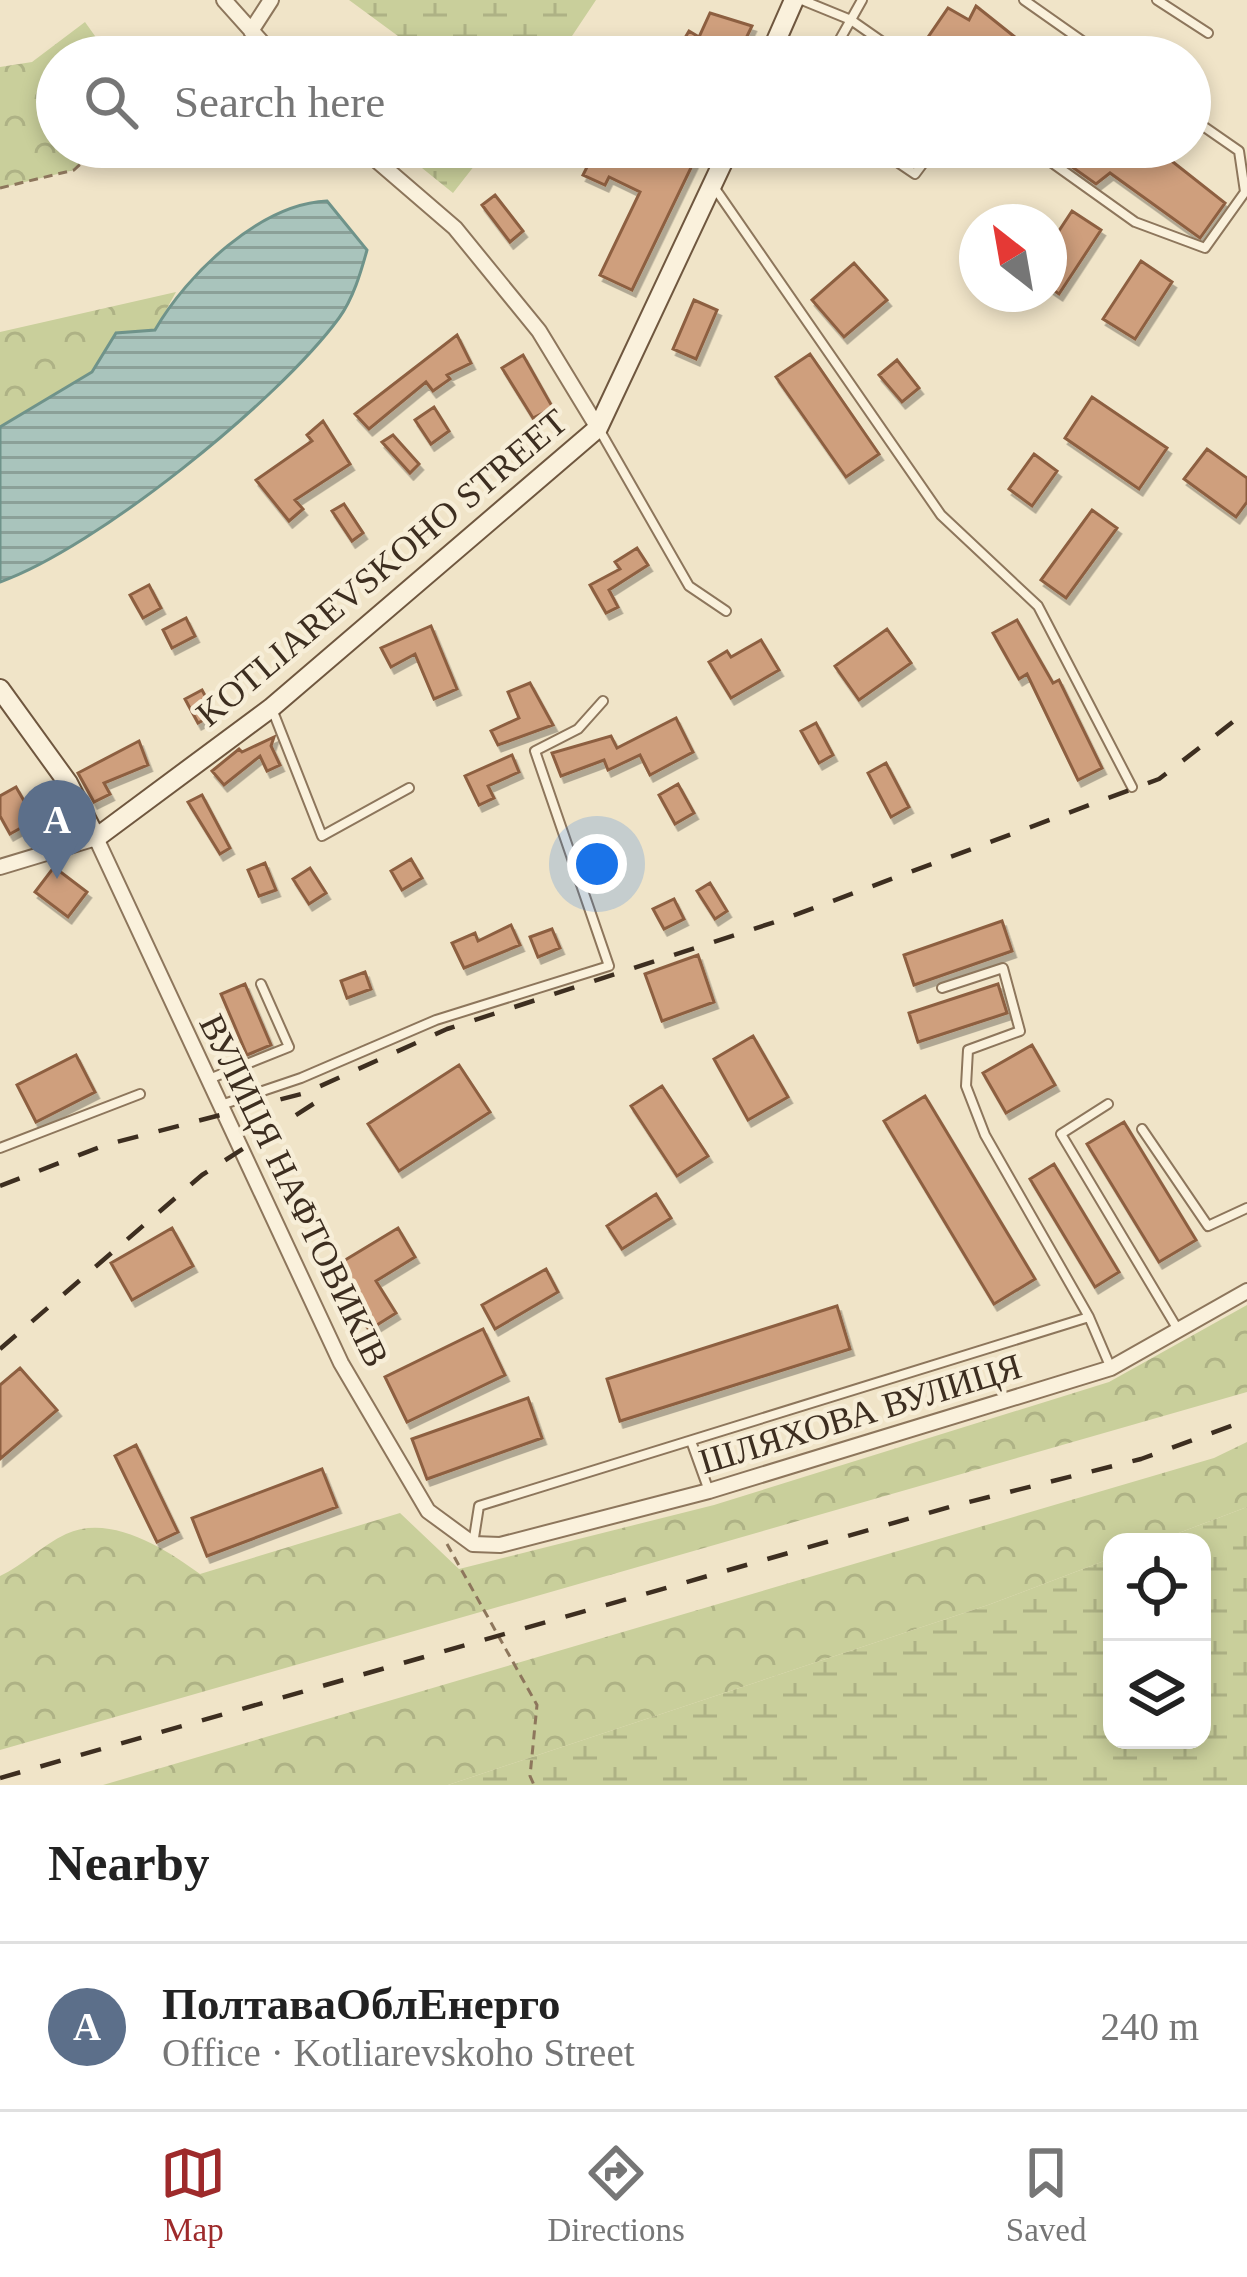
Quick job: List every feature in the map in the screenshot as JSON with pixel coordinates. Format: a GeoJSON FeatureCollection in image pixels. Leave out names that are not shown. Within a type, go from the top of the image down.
{"type":"FeatureCollection","features":[{"type":"Feature","properties":{"kind":"street"},"geometry":{"type":"LineString","coordinates":[[224,0],[256,36]]}},
{"type":"Feature","properties":{"kind":"street"},"geometry":{"type":"LineString","coordinates":[[251,31],[271,0]]}},
{"type":"Feature","properties":{"kind":"street"},"geometry":{"type":"LineString","coordinates":[[780,36],[798,0]]}},
{"type":"Feature","properties":{"kind":"street"},"geometry":{"type":"LineString","coordinates":[[385,168],[455,228],[539,331],[598,428]]}},
{"type":"Feature","properties":{"kind":"street","name":"KOTLIAREVSKOHO STREET"},"geometry":{"type":"LineString","coordinates":[[0,867],[96,838],[272,708],[598,428],[721,168]]}},
{"type":"Feature","properties":{"kind":"street"},"geometry":{"type":"LineString","coordinates":[[0,689],[68,783],[96,838]]}},
{"type":"Feature","properties":{"kind":"street","name":"ВУЛИЦЯ НАФТОВИКІВ"},"geometry":{"type":"LineString","coordinates":[[96,838],[341,1363],[428,1511],[473,1544]]}},
{"type":"Feature","properties":{"kind":"street","name":"ШЛЯХОВА ВУЛИЦЯ"},"geometry":{"type":"LineString","coordinates":[[473,1544],[500,1545],[709,1491],[1111,1368],[1247,1291]]}},
{"type":"Feature","properties":{"kind":"lane"},"geometry":{"type":"LineString","coordinates":[[798,0],[851,20],[874,36]]}},
{"type":"Feature","properties":{"kind":"lane"},"geometry":{"type":"LineString","coordinates":[[842,36],[862,0]]}},
{"type":"Feature","properties":{"kind":"lane"},"geometry":{"type":"LineString","coordinates":[[1024,0],[1076,36]]}},
{"type":"Feature","properties":{"kind":"lane"},"geometry":{"type":"LineString","coordinates":[[1156,0],[1208,33]]}},
{"type":"Feature","properties":{"kind":"lane"},"geometry":{"type":"LineString","coordinates":[[1059,168],[1135,222],[1205,248],[1245,192],[1239,152],[1211,132]]}},
{"type":"Feature","properties":{"kind":"lane"},"geometry":{"type":"LineString","coordinates":[[713,185],[941,515],[1038,605],[1132,787]]}},
{"type":"Feature","properties":{"kind":"lane"},"geometry":{"type":"LineString","coordinates":[[598,428],[689,586],[727,611]]}},
{"type":"Feature","properties":{"kind":"lane"},"geometry":{"type":"LineString","coordinates":[[219,1105],[302,1078],[436,1020],[609,966],[535,751],[578,729],[604,701]]}},
{"type":"Feature","properties":{"kind":"lane"},"geometry":{"type":"LineString","coordinates":[[272,708],[322,836],[410,788]]}},
{"type":"Feature","properties":{"kind":"lane"},"geometry":{"type":"LineString","coordinates":[[943,988],[1004,968],[1020,1031],[968,1049],[966,1086],[985,1135],[1089,1317],[1111,1368]]}},
{"type":"Feature","properties":{"kind":"lane"},"geometry":{"type":"LineString","coordinates":[[208,1079],[289,1047],[261,984]]}},
{"type":"Feature","properties":{"kind":"lane"},"geometry":{"type":"LineString","coordinates":[[0,1148],[140,1094]]}},
{"type":"Feature","properties":{"kind":"lane"},"geometry":{"type":"LineString","coordinates":[[1108,1105],[1061,1134],[1178,1330]]}},
{"type":"Feature","properties":{"kind":"lane"},"geometry":{"type":"LineString","coordinates":[[1142,1129],[1208,1226],[1247,1208]]}},
{"type":"Feature","properties":{"kind":"lane"},"geometry":{"type":"LineString","coordinates":[[473,1544],[479,1506],[1089,1317]]}},
{"type":"Feature","properties":{"kind":"lane"},"geometry":{"type":"LineString","coordinates":[[691,1442],[709,1491]]}},
{"type":"Feature","properties":{"kind":"path"},"geometry":{"type":"LineString","coordinates":[[244,36],[251,31]]}},
{"type":"Feature","properties":{"kind":"path"},"geometry":{"type":"LineString","coordinates":[[0,188],[76,168]]}},
{"type":"Feature","properties":{"kind":"path"},"geometry":{"type":"LineString","coordinates":[[428,1511],[538,1705],[530,1776],[534,1785]]}},
{"type":"Feature","properties":{"kind":"green space"},"geometry":{"type":"Polygon","coordinates":[[[349,0],[596,0],[572,36],[398,36],[349,0]]]}},
{"type":"Feature","properties":{"kind":"green space"},"geometry":{"type":"Polygon","coordinates":[[[85,22],[95,36],[66,36],[85,22]]]}},
{"type":"Feature","properties":{"kind":"green space"},"geometry":{"type":"Polygon","coordinates":[[[36,59],[36,168],[76,168],[0,188],[0,67],[36,59]]]}},
{"type":"Feature","properties":{"kind":"green space"},"geometry":{"type":"Polygon","coordinates":[[[422,168],[473,168],[453,193],[422,168]]]}},
{"type":"Feature","properties":{"kind":"green space"},"geometry":{"type":"Polygon","coordinates":[[[176,292],[155,330],[116,333],[92,372],[0,427],[0,332],[176,292]]]}},
{"type":"Feature","properties":{"kind":"green space"},"geometry":{"type":"Polygon","coordinates":[[[1247,1305],[1247,1392],[0,1750],[0,1576],[66,1534],[83,1529],[119,1531],[171,1554],[200,1574],[400,1513],[459,1569],[714,1505],[1109,1382],[1247,1305]]]}},
{"type":"Feature","properties":{"kind":"green space"},"geometry":{"type":"Polygon","coordinates":[[[1247,1442],[1247,1507],[1179,1533],[1103,1533],[1103,1561],[988,1605],[448,1785],[103,1785],[1214,1458],[1247,1442]]]}},
{"type":"Feature","properties":{"kind":"green space"},"geometry":{"type":"Polygon","coordinates":[[[1247,1507],[1247,1785],[448,1785],[988,1605],[1103,1561],[1103,1749],[1211,1749],[1211,1533],[1179,1533],[1247,1507]]]}},
{"type":"Feature","properties":{"kind":"water"},"geometry":{"type":"Polygon","coordinates":[[[327,201],[367,250],[348,302],[311,352],[230,429],[133,505],[85,538],[0,582],[0,427],[92,372],[116,333],[155,330],[206,265],[252,228],[302,205],[327,201]]]}},
{"type":"Feature","properties":{"kind":"building"},"geometry":{"type":"Polygon","coordinates":[[[976,6],[1014,36],[929,36],[948,8],[969,20],[976,6]]]}},
{"type":"Feature","properties":{"kind":"building"},"geometry":{"type":"Polygon","coordinates":[[[710,13],[752,26],[747,36],[699,36],[710,13]]]}},
{"type":"Feature","properties":{"kind":"building"},"geometry":{"type":"Polygon","coordinates":[[[586,168],[691,168],[632,290],[600,275],[640,192],[609,177],[605,185],[583,175],[586,168]]]}},
{"type":"Feature","properties":{"kind":"building"},"geometry":{"type":"Polygon","coordinates":[[[1074,168],[1181,168],[1225,203],[1200,238],[1110,173],[1096,184],[1074,168]]]}},
{"type":"Feature","properties":{"kind":"building"},"geometry":{"type":"Polygon","coordinates":[[[495,195],[523,231],[510,242],[482,205],[495,195]]]}},
{"type":"Feature","properties":{"kind":"building"},"geometry":{"type":"Polygon","coordinates":[[[1072,211],[1101,230],[1067,282],[1067,219],[1072,211]]]}},
{"type":"Feature","properties":{"kind":"building"},"geometry":{"type":"Polygon","coordinates":[[[1141,261],[1172,282],[1135,339],[1103,319],[1141,261]]]}},
{"type":"Feature","properties":{"kind":"building"},"geometry":{"type":"Polygon","coordinates":[[[854,263],[887,300],[844,337],[812,300],[854,263]]]}},
{"type":"Feature","properties":{"kind":"building"},"geometry":{"type":"Polygon","coordinates":[[[694,300],[717,310],[696,359],[673,349],[694,300]]]}},
{"type":"Feature","properties":{"kind":"building"},"geometry":{"type":"Polygon","coordinates":[[[457,335],[471,363],[447,375],[450,379],[433,391],[426,382],[369,429],[355,414],[457,335]]]}},
{"type":"Feature","properties":{"kind":"building"},"geometry":{"type":"Polygon","coordinates":[[[810,354],[879,454],[846,477],[776,377],[810,354]]]}},
{"type":"Feature","properties":{"kind":"building"},"geometry":{"type":"Polygon","coordinates":[[[523,355],[553,408],[533,418],[502,368],[523,355]]]}},
{"type":"Feature","properties":{"kind":"building"},"geometry":{"type":"Polygon","coordinates":[[[897,360],[919,388],[902,402],[879,375],[897,360]]]}},
{"type":"Feature","properties":{"kind":"building"},"geometry":{"type":"Polygon","coordinates":[[[1092,397],[1167,448],[1139,489],[1065,438],[1092,397]]]}},
{"type":"Feature","properties":{"kind":"building"},"geometry":{"type":"Polygon","coordinates":[[[434,407],[449,431],[431,444],[415,420],[434,407]]]}},
{"type":"Feature","properties":{"kind":"building"},"geometry":{"type":"Polygon","coordinates":[[[323,421],[350,464],[295,500],[303,509],[289,521],[256,480],[312,441],[307,435],[323,421]]]}},
{"type":"Feature","properties":{"kind":"building"},"geometry":{"type":"Polygon","coordinates":[[[393,435],[419,464],[410,473],[382,442],[393,435]]]}},
{"type":"Feature","properties":{"kind":"building"},"geometry":{"type":"Polygon","coordinates":[[[1207,449],[1247,478],[1247,502],[1236,517],[1184,479],[1207,449]]]}},
{"type":"Feature","properties":{"kind":"building"},"geometry":{"type":"Polygon","coordinates":[[[1034,454],[1057,471],[1032,506],[1009,489],[1034,454]]]}},
{"type":"Feature","properties":{"kind":"building"},"geometry":{"type":"Polygon","coordinates":[[[344,504],[363,533],[352,541],[332,511],[344,504]]]}},
{"type":"Feature","properties":{"kind":"building"},"geometry":{"type":"Polygon","coordinates":[[[1092,510],[1117,528],[1066,598],[1041,580],[1092,510]]]}},
{"type":"Feature","properties":{"kind":"building"},"geometry":{"type":"Polygon","coordinates":[[[637,548],[648,565],[609,590],[618,607],[606,613],[590,585],[620,569],[615,562],[637,548]]]}},
{"type":"Feature","properties":{"kind":"building"},"geometry":{"type":"Polygon","coordinates":[[[149,585],[161,608],[143,618],[130,595],[149,585]]]}},
{"type":"Feature","properties":{"kind":"building"},"geometry":{"type":"Polygon","coordinates":[[[186,618],[195,636],[172,648],[163,630],[186,618]]]}},
{"type":"Feature","properties":{"kind":"building"},"geometry":{"type":"Polygon","coordinates":[[[1017,620],[1053,683],[1059,680],[1102,768],[1078,780],[1027,674],[1019,679],[993,633],[1017,620]]]}},
{"type":"Feature","properties":{"kind":"building"},"geometry":{"type":"Polygon","coordinates":[[[431,626],[457,689],[434,699],[415,654],[391,667],[381,648],[431,626]]]}},
{"type":"Feature","properties":{"kind":"building"},"geometry":{"type":"Polygon","coordinates":[[[887,629],[911,663],[859,700],[835,666],[887,629]]]}},
{"type":"Feature","properties":{"kind":"building"},"geometry":{"type":"Polygon","coordinates":[[[761,640],[779,670],[731,698],[709,662],[727,651],[731,657],[761,640]]]}},
{"type":"Feature","properties":{"kind":"building"},"geometry":{"type":"Polygon","coordinates":[[[530,683],[553,725],[498,745],[491,731],[519,718],[508,692],[530,683]]]}},
{"type":"Feature","properties":{"kind":"building"},"geometry":{"type":"Polygon","coordinates":[[[202,690],[215,714],[198,723],[185,699],[202,690]]]}},
{"type":"Feature","properties":{"kind":"building"},"geometry":{"type":"Polygon","coordinates":[[[676,718],[693,752],[650,775],[640,755],[608,770],[604,760],[561,776],[552,753],[611,736],[617,748],[676,718]]]}},
{"type":"Feature","properties":{"kind":"building"},"geometry":{"type":"Polygon","coordinates":[[[816,723],[833,755],[819,763],[801,731],[816,723]]]}},
{"type":"Feature","properties":{"kind":"building"},"geometry":{"type":"Polygon","coordinates":[[[274,737],[271,746],[280,765],[267,771],[260,756],[224,785],[212,771],[239,749],[242,752],[274,737]]]}},
{"type":"Feature","properties":{"kind":"building"},"geometry":{"type":"Polygon","coordinates":[[[139,741],[148,765],[104,783],[110,794],[94,802],[78,773],[139,741]]]}},
{"type":"Feature","properties":{"kind":"building"},"geometry":{"type":"Polygon","coordinates":[[[512,755],[519,772],[488,786],[494,798],[479,805],[465,776],[512,755]]]}},
{"type":"Feature","properties":{"kind":"building"},"geometry":{"type":"Polygon","coordinates":[[[886,763],[909,807],[891,817],[868,773],[886,763]]]}},
{"type":"Feature","properties":{"kind":"building"},"geometry":{"type":"Polygon","coordinates":[[[678,784],[694,813],[675,824],[659,795],[678,784]]]}},
{"type":"Feature","properties":{"kind":"building"},"geometry":{"type":"Polygon","coordinates":[[[16,787],[35,820],[10,834],[0,816],[0,796],[16,787]]]}},
{"type":"Feature","properties":{"kind":"building"},"geometry":{"type":"Polygon","coordinates":[[[202,795],[230,848],[220,854],[188,802],[202,795]]]}},
{"type":"Feature","properties":{"kind":"building"},"geometry":{"type":"Polygon","coordinates":[[[411,859],[422,878],[402,890],[391,871],[411,859]]]}},
{"type":"Feature","properties":{"kind":"building"},"geometry":{"type":"Polygon","coordinates":[[[265,863],[276,890],[259,896],[248,870],[265,863]]]}},
{"type":"Feature","properties":{"kind":"building"},"geometry":{"type":"Polygon","coordinates":[[[54,867],[87,892],[68,917],[35,892],[54,867]]]}},
{"type":"Feature","properties":{"kind":"building"},"geometry":{"type":"Polygon","coordinates":[[[310,868],[326,893],[309,904],[293,879],[310,868]]]}},
{"type":"Feature","properties":{"kind":"building"},"geometry":{"type":"Polygon","coordinates":[[[710,883],[727,911],[715,919],[697,891],[710,883]]]}},
{"type":"Feature","properties":{"kind":"building"},"geometry":{"type":"Polygon","coordinates":[[[674,899],[684,919],[664,929],[653,909],[674,899]]]}},
{"type":"Feature","properties":{"kind":"building"},"geometry":{"type":"Polygon","coordinates":[[[1002,921],[1012,951],[914,985],[904,955],[1002,921]]]}},
{"type":"Feature","properties":{"kind":"building"},"geometry":{"type":"Polygon","coordinates":[[[511,925],[520,945],[464,968],[452,943],[475,933],[478,941],[511,925]]]}},
{"type":"Feature","properties":{"kind":"building"},"geometry":{"type":"Polygon","coordinates":[[[552,929],[560,948],[538,957],[530,937],[552,929]]]}},
{"type":"Feature","properties":{"kind":"building"},"geometry":{"type":"Polygon","coordinates":[[[698,955],[714,1002],[662,1021],[645,974],[698,955]]]}},
{"type":"Feature","properties":{"kind":"building"},"geometry":{"type":"Polygon","coordinates":[[[365,972],[371,989],[347,998],[341,981],[365,972]]]}},
{"type":"Feature","properties":{"kind":"building"},"geometry":{"type":"Polygon","coordinates":[[[245,984],[271,1045],[247,1055],[221,994],[245,984]]]}},
{"type":"Feature","properties":{"kind":"building"},"geometry":{"type":"Polygon","coordinates":[[[998,984],[1007,1013],[918,1042],[909,1013],[998,984]]]}},
{"type":"Feature","properties":{"kind":"building"},"geometry":{"type":"Polygon","coordinates":[[[753,1036],[788,1097],[748,1120],[714,1059],[753,1036]]]}},
{"type":"Feature","properties":{"kind":"building"},"geometry":{"type":"Polygon","coordinates":[[[1032,1045],[1055,1085],[1006,1113],[983,1073],[1032,1045]]]}},
{"type":"Feature","properties":{"kind":"building"},"geometry":{"type":"Polygon","coordinates":[[[76,1055],[95,1092],[36,1122],[17,1085],[76,1055]]]}},
{"type":"Feature","properties":{"kind":"building"},"geometry":{"type":"Polygon","coordinates":[[[459,1065],[490,1112],[399,1171],[368,1124],[459,1065]]]}},
{"type":"Feature","properties":{"kind":"building"},"geometry":{"type":"Polygon","coordinates":[[[662,1086],[708,1156],[677,1176],[631,1106],[662,1086]]]}},
{"type":"Feature","properties":{"kind":"building"},"geometry":{"type":"Polygon","coordinates":[[[925,1096],[1035,1279],[994,1304],[884,1121],[925,1096]]]}},
{"type":"Feature","properties":{"kind":"building"},"geometry":{"type":"Polygon","coordinates":[[[1124,1122],[1196,1240],[1159,1262],[1087,1144],[1124,1122]]]}},
{"type":"Feature","properties":{"kind":"building"},"geometry":{"type":"Polygon","coordinates":[[[1054,1164],[1119,1272],[1095,1287],[1030,1179],[1054,1164]]]}},
{"type":"Feature","properties":{"kind":"building"},"geometry":{"type":"Polygon","coordinates":[[[656,1194],[671,1218],[622,1249],[607,1226],[656,1194]]]}},
{"type":"Feature","properties":{"kind":"building"},"geometry":{"type":"Polygon","coordinates":[[[172,1228],[193,1266],[132,1300],[111,1263],[172,1228]]]}},
{"type":"Feature","properties":{"kind":"building"},"geometry":{"type":"Polygon","coordinates":[[[398,1228],[415,1257],[376,1281],[396,1313],[369,1330],[332,1268],[398,1228]]]}},
{"type":"Feature","properties":{"kind":"building"},"geometry":{"type":"Polygon","coordinates":[[[546,1269],[558,1292],[495,1329],[482,1305],[546,1269]]]}},
{"type":"Feature","properties":{"kind":"building"},"geometry":{"type":"Polygon","coordinates":[[[837,1306],[850,1349],[620,1421],[607,1379],[837,1306]]]}},
{"type":"Feature","properties":{"kind":"building"},"geometry":{"type":"Polygon","coordinates":[[[483,1329],[505,1375],[407,1422],[385,1377],[483,1329]]]}},
{"type":"Feature","properties":{"kind":"building"},"geometry":{"type":"Polygon","coordinates":[[[20,1368],[57,1410],[0,1459],[0,1385],[20,1368]]]}},
{"type":"Feature","properties":{"kind":"building"},"geometry":{"type":"Polygon","coordinates":[[[528,1398],[542,1438],[427,1479],[412,1439],[528,1398]]]}},
{"type":"Feature","properties":{"kind":"building"},"geometry":{"type":"Polygon","coordinates":[[[136,1445],[178,1532],[157,1542],[115,1456],[136,1445]]]}},
{"type":"Feature","properties":{"kind":"building"},"geometry":{"type":"Polygon","coordinates":[[[322,1469],[337,1507],[207,1556],[192,1518],[322,1469]]]}},
{"type":"Feature","properties":{"kind":"railway"},"geometry":{"type":"LineString","coordinates":[[0,1186],[105,1145],[305,1093],[447,1029],[787,918],[1159,779],[1247,711]]}},
{"type":"Feature","properties":{"kind":"railway"},"geometry":{"type":"LineString","coordinates":[[0,1349],[202,1175],[321,1099]]}},
{"type":"Feature","properties":{"kind":"railway"},"geometry":{"type":"LineString","coordinates":[[0,1778],[953,1506],[1141,1459],[1247,1420]]}},
{"type":"Feature","properties":{"kind":"place","name":"ПолтаваОблЕнерго"},"geometry":{"type":"Point","coordinates":[57,879]}}]}
